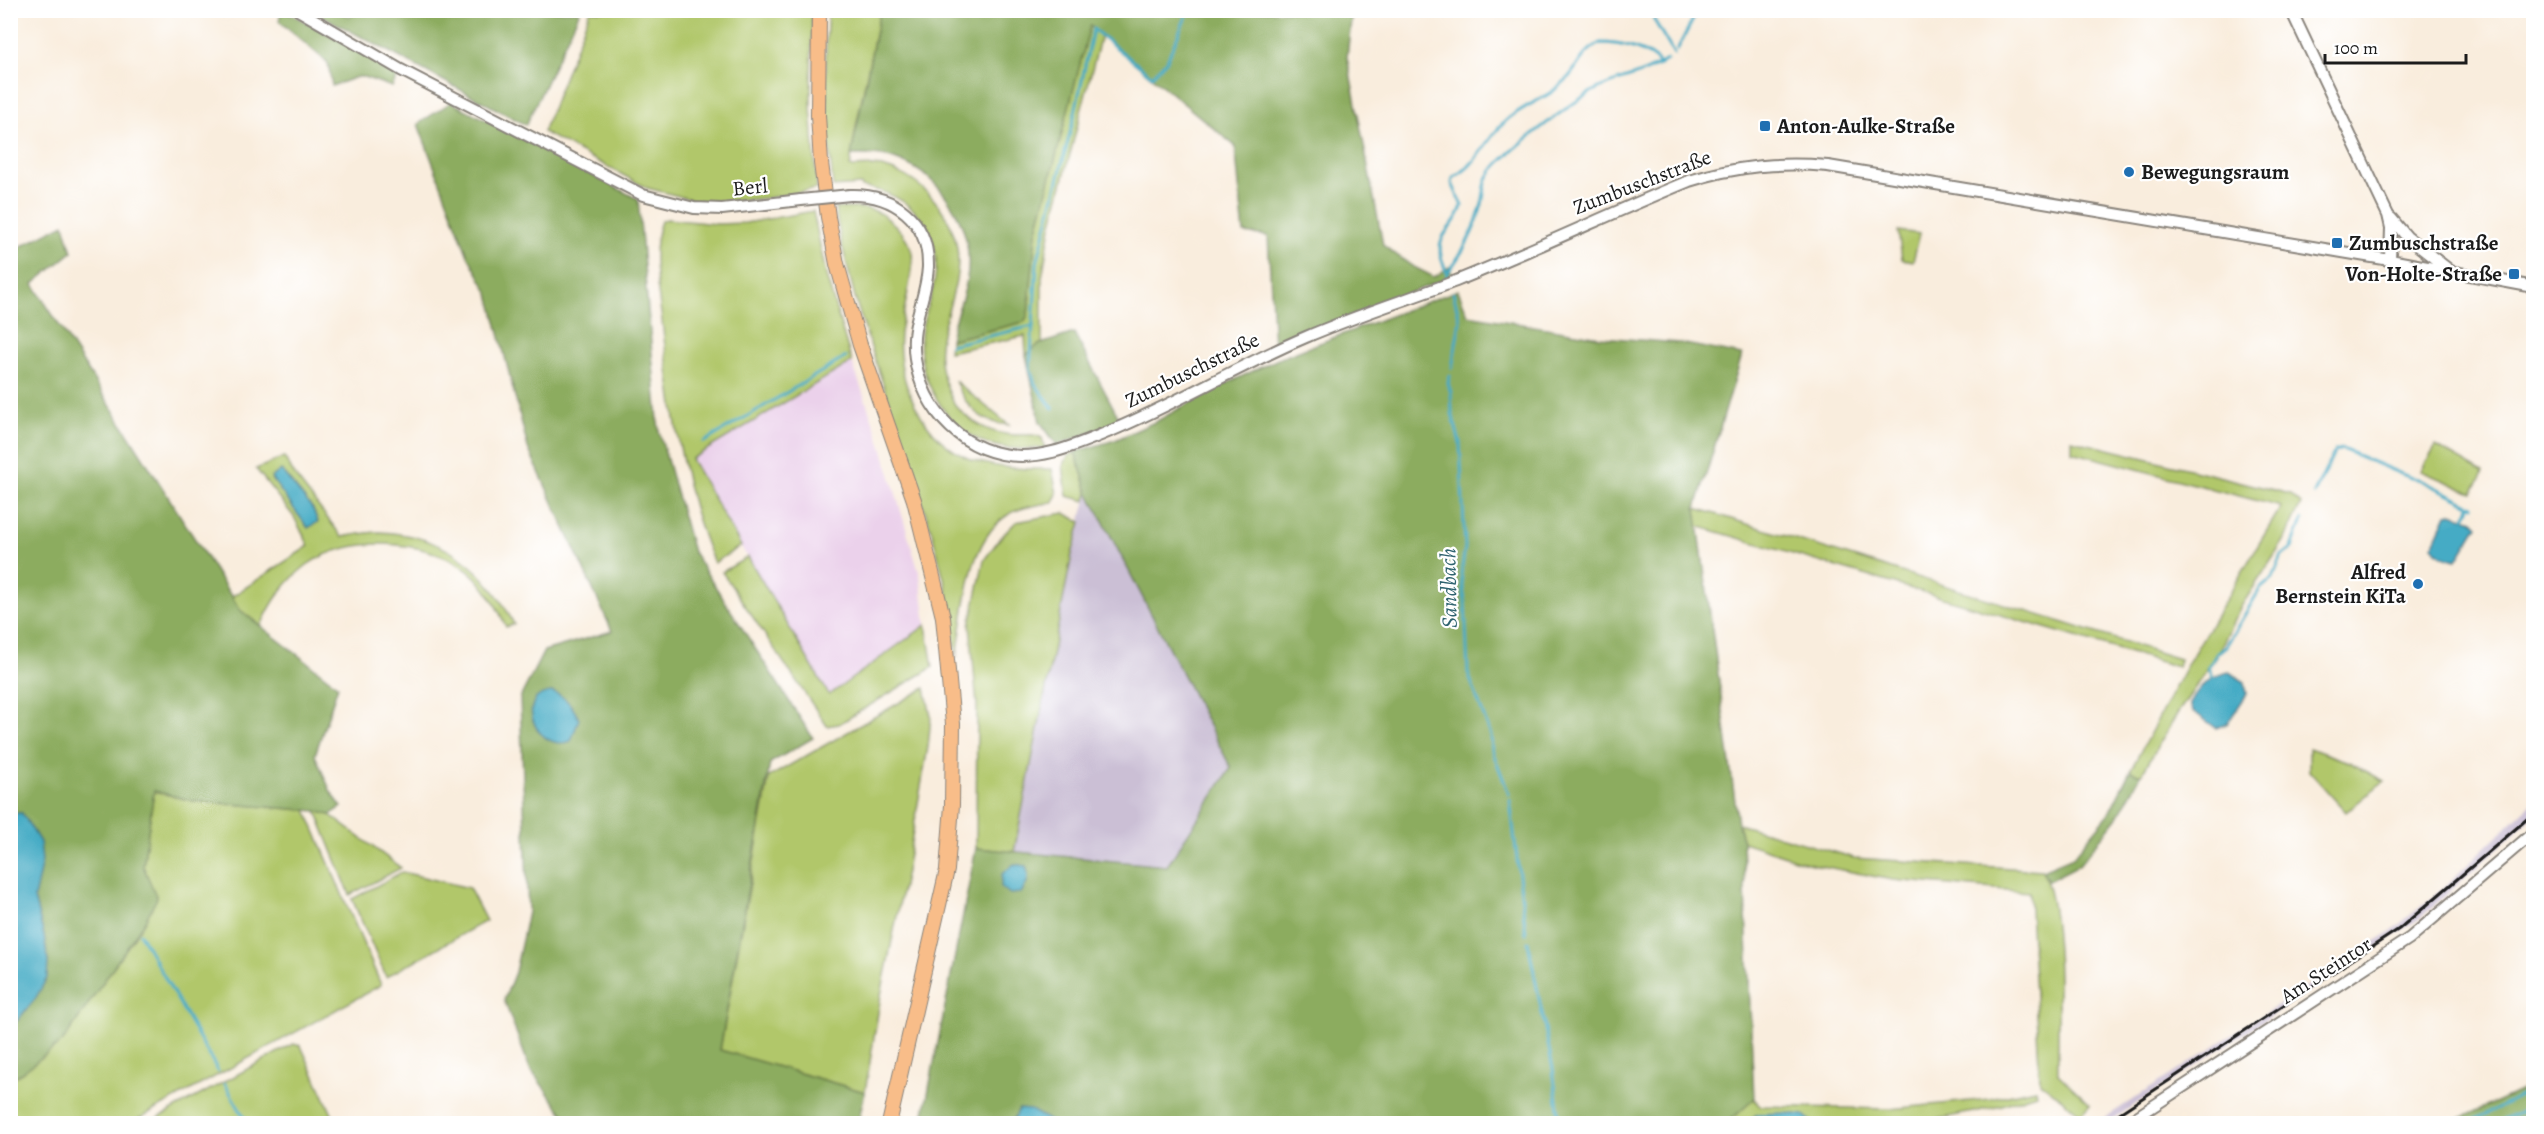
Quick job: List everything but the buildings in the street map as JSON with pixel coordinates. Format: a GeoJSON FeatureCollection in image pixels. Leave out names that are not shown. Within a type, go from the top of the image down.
{"type":"FeatureCollection","features":[{"type":"Feature","properties":{"kind":"main road"},"geometry":{"type":"LineString","coordinates":[[819,10],[818,115],[828,217],[837,264],[860,345],[914,500],[943,617],[953,724],[952,805],[947,870],[889,1124]]}},
{"type":"Feature","properties":{"kind":"street","name":"Berl"},"geometry":{"type":"LineString","coordinates":[[298,10],[401,70],[644,195],[694,208],[722,209],[850,195],[873,195],[894,203],[910,217],[923,238],[928,267],[914,337],[916,363],[922,386],[930,403],[942,418],[968,441],[986,450],[1020,456],[1053,452]]}},
{"type":"Feature","properties":{"kind":"street"},"geometry":{"type":"LineString","coordinates":[[2291,10],[2388,215],[2391,228],[2390,260]]}},
{"type":"Feature","properties":{"kind":"street","name":"Zumbuschstraße"},"geometry":{"type":"LineString","coordinates":[[1053,452],[1086,441],[1172,404],[1310,335],[1474,273],[1689,181],[1762,164],[1796,163],[1828,166],[2390,260],[2534,287]]}},
{"type":"Feature","properties":{"kind":"street"},"geometry":{"type":"LineString","coordinates":[[2388,215],[2407,237],[2453,272]]}},
{"type":"Feature","properties":{"kind":"street","name":"Am Steintor"},"geometry":{"type":"LineString","coordinates":[[2126,1124],[2410,938],[2534,832]]}},
{"type":"Feature","properties":{"kind":"shaded area"},"geometry":{"type":"Polygon","coordinates":[[[852,362],[883,450],[920,576],[926,625],[829,695],[690,460],[852,362]]]}},
{"type":"Feature","properties":{"kind":"shaded area"},"geometry":{"type":"Polygon","coordinates":[[[1088,492],[1232,768],[1167,866],[1014,852],[1072,554],[1088,492]]]}},
{"type":"Feature","properties":{"kind":"shaded area"},"geometry":{"type":"Polygon","coordinates":[[[2533,802],[2533,817],[2419,919],[2107,1123],[2097,1123],[2391,931],[2441,890],[2533,802]]]}},
{"type":"Feature","properties":{"kind":"green space"},"geometry":{"type":"Polygon","coordinates":[[[281,11],[286,11],[399,73],[392,87],[364,77],[357,77],[332,86],[328,63],[279,21],[281,11]]]}},
{"type":"Feature","properties":{"kind":"green space"},"geometry":{"type":"Polygon","coordinates":[[[313,11],[334,11],[350,16],[363,11],[580,11],[526,125],[313,11]]]}},
{"type":"Feature","properties":{"kind":"green space"},"geometry":{"type":"Polygon","coordinates":[[[590,11],[812,11],[811,107],[817,189],[768,198],[723,202],[694,200],[647,188],[543,132],[590,11]]]}},
{"type":"Feature","properties":{"kind":"green space"},"geometry":{"type":"Polygon","coordinates":[[[828,11],[880,11],[850,167],[882,167],[915,182],[940,207],[955,239],[958,256],[957,274],[940,345],[942,373],[952,400],[975,423],[998,433],[1038,436],[1042,438],[1045,448],[1000,447],[972,436],[947,414],[929,384],[921,352],[921,336],[935,278],[936,260],[928,229],[920,216],[895,197],[861,185],[833,187],[826,77],[828,11]]]}},
{"type":"Feature","properties":{"kind":"green space"},"geometry":{"type":"Polygon","coordinates":[[[880,11],[1352,11],[1347,57],[1383,245],[1412,266],[1434,277],[1449,267],[1453,276],[1274,347],[1268,236],[1244,233],[1235,146],[1090,26],[1036,233],[1028,315],[1024,322],[950,340],[966,286],[968,259],[961,223],[953,207],[929,179],[914,168],[886,157],[851,155],[880,11]]]}},
{"type":"Feature","properties":{"kind":"green space"},"geometry":{"type":"Polygon","coordinates":[[[1089,26],[1101,35],[1051,227],[1042,277],[1042,343],[1026,355],[1025,336],[949,352],[950,340],[1024,322],[1036,233],[1089,26]]]}},
{"type":"Feature","properties":{"kind":"green space"},"geometry":{"type":"Polygon","coordinates":[[[451,102],[638,199],[659,431],[693,552],[813,738],[770,763],[720,1050],[865,1092],[858,1123],[570,1123],[530,1069],[504,1000],[515,972],[528,912],[520,698],[544,651],[612,631],[528,448],[489,294],[468,256],[418,124],[451,102]]]}},
{"type":"Feature","properties":{"kind":"green space"},"geometry":{"type":"Polygon","coordinates":[[[835,208],[864,208],[875,211],[889,219],[910,245],[912,269],[900,334],[900,352],[908,390],[927,424],[939,438],[970,459],[1000,467],[1052,469],[1057,494],[1053,502],[1013,512],[997,523],[986,538],[970,576],[957,657],[947,590],[931,529],[857,305],[835,208]]]}},
{"type":"Feature","properties":{"kind":"green space"},"geometry":{"type":"Polygon","coordinates":[[[813,211],[827,279],[852,362],[691,459],[741,546],[714,563],[694,506],[679,444],[657,283],[655,258],[657,233],[661,221],[667,219],[717,224],[745,223],[813,211]]]}},
{"type":"Feature","properties":{"kind":"green space"},"geometry":{"type":"Polygon","coordinates":[[[64,224],[72,252],[33,284],[240,610],[338,686],[315,755],[331,792],[342,807],[330,815],[316,811],[193,801],[154,791],[143,866],[157,898],[145,921],[63,1041],[11,1079],[11,1028],[35,999],[48,962],[34,898],[22,813],[11,813],[10,245],[14,250],[64,224]]]}},
{"type":"Feature","properties":{"kind":"green space"},"geometry":{"type":"Polygon","coordinates":[[[1898,231],[1920,234],[1913,261],[1902,259],[1898,231]]]}},
{"type":"Feature","properties":{"kind":"green space"},"geometry":{"type":"Polygon","coordinates":[[[1458,290],[1468,315],[1600,337],[1680,343],[1742,355],[1696,508],[1738,824],[1743,842],[1754,1099],[1726,1124],[1054,1124],[1042,1116],[1019,1109],[1012,1123],[922,1124],[976,848],[1167,866],[1231,768],[1088,492],[1075,452],[1115,440],[1159,420],[1205,394],[1278,359],[1458,290]]]}},
{"type":"Feature","properties":{"kind":"green space"},"geometry":{"type":"Polygon","coordinates":[[[1074,333],[1121,422],[1057,445],[1040,422],[1026,355],[1038,345],[1074,333]]]}},
{"type":"Feature","properties":{"kind":"green space"},"geometry":{"type":"Polygon","coordinates":[[[955,381],[1009,425],[990,421],[975,412],[964,399],[955,381]]]}},
{"type":"Feature","properties":{"kind":"green space"},"geometry":{"type":"Polygon","coordinates":[[[2072,440],[2290,494],[2301,504],[2284,541],[2240,608],[2217,655],[2177,714],[2141,775],[2130,771],[2189,661],[2281,507],[2072,452],[2072,440]]]}},
{"type":"Feature","properties":{"kind":"green space"},"geometry":{"type":"Polygon","coordinates":[[[2436,446],[2483,473],[2472,493],[2421,471],[2436,446]]]}},
{"type":"Feature","properties":{"kind":"green space"},"geometry":{"type":"Polygon","coordinates":[[[1075,452],[1088,492],[1086,501],[1067,496],[1063,466],[1068,456],[1075,452]]]}},
{"type":"Feature","properties":{"kind":"green space"},"geometry":{"type":"Polygon","coordinates":[[[284,457],[295,476],[342,537],[374,532],[402,534],[443,547],[476,571],[491,587],[514,624],[506,627],[486,591],[478,580],[462,566],[442,556],[419,549],[371,544],[326,554],[307,565],[280,593],[261,626],[240,610],[231,597],[309,546],[294,517],[256,469],[284,457]],[[281,470],[318,523],[313,509],[281,470]]]}},
{"type":"Feature","properties":{"kind":"green space"},"geometry":{"type":"Polygon","coordinates":[[[1696,508],[2180,659],[2178,667],[1697,526],[1696,508]]]}},
{"type":"Feature","properties":{"kind":"green space"},"geometry":{"type":"Polygon","coordinates":[[[1064,513],[1081,522],[1072,554],[1014,852],[976,848],[977,706],[970,625],[984,560],[1000,538],[1016,522],[1064,513]]]}},
{"type":"Feature","properties":{"kind":"green space"},"geometry":{"type":"Polygon","coordinates":[[[748,557],[829,695],[926,625],[933,667],[839,724],[827,726],[722,572],[748,557]]]}},
{"type":"Feature","properties":{"kind":"green space"},"geometry":{"type":"Polygon","coordinates":[[[925,688],[931,716],[928,747],[865,1092],[720,1050],[769,777],[925,688]]]}},
{"type":"Feature","properties":{"kind":"green space"},"geometry":{"type":"Polygon","coordinates":[[[2309,748],[2349,762],[2384,781],[2346,812],[2309,771],[2309,748]]]}},
{"type":"Feature","properties":{"kind":"green space"},"geometry":{"type":"Polygon","coordinates":[[[2130,771],[2141,775],[2117,818],[2079,865],[2048,881],[2042,870],[2073,857],[2108,815],[2130,771]]]}},
{"type":"Feature","properties":{"kind":"green space"},"geometry":{"type":"Polygon","coordinates":[[[154,791],[193,801],[306,810],[381,985],[131,1123],[11,1124],[11,1079],[23,1072],[143,866],[154,791]]]}},
{"type":"Feature","properties":{"kind":"green space"},"geometry":{"type":"Polygon","coordinates":[[[316,811],[330,815],[401,868],[350,895],[316,811]]]}},
{"type":"Feature","properties":{"kind":"green space"},"geometry":{"type":"Polygon","coordinates":[[[1738,824],[1854,858],[2042,870],[2054,914],[2058,969],[2058,1074],[2090,1104],[2081,1114],[2040,1082],[2029,892],[1892,880],[1807,863],[1743,842],[1738,824]]]}},
{"type":"Feature","properties":{"kind":"green space"},"geometry":{"type":"Polygon","coordinates":[[[402,872],[469,888],[486,921],[386,977],[352,899],[402,872]]]}},
{"type":"Feature","properties":{"kind":"green space"},"geometry":{"type":"Polygon","coordinates":[[[293,1044],[301,1046],[336,1123],[149,1123],[293,1044]]]}},
{"type":"Feature","properties":{"kind":"green space"},"geometry":{"type":"Polygon","coordinates":[[[2533,1085],[2533,1123],[2450,1123],[2533,1085]]]}},
{"type":"Feature","properties":{"kind":"green space"},"geometry":{"type":"Polygon","coordinates":[[[2035,1089],[2036,1094],[1993,1108],[1924,1122],[1726,1124],[1754,1099],[1761,1106],[1890,1109],[1990,1099],[2035,1089]]]}},
{"type":"Feature","properties":{"kind":"water"},"geometry":{"type":"Polygon","coordinates":[[[281,470],[313,509],[318,522],[308,528],[271,478],[281,470]]]}},
{"type":"Feature","properties":{"kind":"water"},"geometry":{"type":"Polygon","coordinates":[[[2452,513],[2473,520],[2478,525],[2457,560],[2443,556],[2433,545],[2447,514],[2452,513]]]}},
{"type":"Feature","properties":{"kind":"water"},"geometry":{"type":"Polygon","coordinates":[[[2229,672],[2245,682],[2247,694],[2227,724],[2216,728],[2193,711],[2190,703],[2206,683],[2216,676],[2229,672]]]}},
{"type":"Feature","properties":{"kind":"water"},"geometry":{"type":"Polygon","coordinates":[[[552,692],[568,702],[579,719],[571,741],[559,743],[548,739],[539,732],[534,722],[532,712],[534,702],[540,695],[552,692]]]}},
{"type":"Feature","properties":{"kind":"water"},"geometry":{"type":"Polygon","coordinates":[[[11,813],[22,813],[40,842],[42,861],[34,898],[48,962],[47,978],[35,999],[11,1028],[11,813]]]}},
{"type":"Feature","properties":{"kind":"water"},"geometry":{"type":"Polygon","coordinates":[[[1014,864],[1026,866],[1028,880],[1021,893],[1010,894],[1001,887],[1002,874],[1014,864]]]}},
{"type":"Feature","properties":{"kind":"water"},"geometry":{"type":"Polygon","coordinates":[[[1019,1109],[1031,1110],[1054,1123],[1012,1123],[1019,1109]]]}},
{"type":"Feature","properties":{"kind":"water"},"geometry":{"type":"Polygon","coordinates":[[[1757,1114],[1804,1115],[1812,1123],[1753,1123],[1752,1118],[1757,1114]]]}},
{"type":"Feature","properties":{"kind":"waterway"},"geometry":{"type":"LineString","coordinates":[[1053,408],[1035,384],[1030,368],[1037,263],[1074,117],[1093,29],[1152,76],[1167,60],[1189,10]]}},
{"type":"Feature","properties":{"kind":"waterway","name":"Sandbach"},"geometry":{"type":"LineString","coordinates":[[1654,10],[1654,20],[1674,54]]}},
{"type":"Feature","properties":{"kind":"waterway","name":"Sandbach"},"geometry":{"type":"LineString","coordinates":[[1677,50],[1698,10]]}},
{"type":"Feature","properties":{"kind":"waterway","name":"Sandbach"},"geometry":{"type":"LineString","coordinates":[[1447,273],[1442,260],[1441,241],[1462,206],[1452,183],[1453,178],[1469,166],[1503,123],[1560,86],[1585,55],[1600,43],[1633,48],[1649,55],[1661,65]]}},
{"type":"Feature","properties":{"kind":"waterway","name":"Sandbach"},"geometry":{"type":"LineString","coordinates":[[1447,278],[1447,273],[1476,223],[1488,177],[1494,168],[1539,129],[1589,94],[1608,84],[1651,69],[1667,60]]}},
{"type":"Feature","properties":{"kind":"waterway","name":"Sandbach"},"geometry":{"type":"LineString","coordinates":[[1452,368],[1460,320],[1453,293]]}},
{"type":"Feature","properties":{"kind":"waterway"},"geometry":{"type":"LineString","coordinates":[[950,345],[1033,326]]}},
{"type":"Feature","properties":{"kind":"waterway"},"geometry":{"type":"LineString","coordinates":[[704,442],[846,357]]}},
{"type":"Feature","properties":{"kind":"waterway","name":"Sandbach"},"geometry":{"type":"LineString","coordinates":[[1450,376],[1448,383],[1452,413],[1460,443],[1465,547],[1461,574],[1465,601],[1468,673],[1491,736],[1492,750],[1509,794]]}},
{"type":"Feature","properties":{"kind":"waterway"},"geometry":{"type":"LineString","coordinates":[[2314,494],[2335,451],[2342,449],[2418,479],[2474,506]]}},
{"type":"Feature","properties":{"kind":"waterway"},"geometry":{"type":"LineString","coordinates":[[2465,517],[2470,506]]}},
{"type":"Feature","properties":{"kind":"waterway"},"geometry":{"type":"LineString","coordinates":[[2212,678],[2208,668],[2217,653],[2226,646],[2260,589],[2273,578],[2282,556],[2292,548],[2302,520]]}},
{"type":"Feature","properties":{"kind":"waterway","name":"Sandbach"},"geometry":{"type":"LineString","coordinates":[[1510,800],[1526,934]]}},
{"type":"Feature","properties":{"kind":"waterway"},"geometry":{"type":"LineString","coordinates":[[140,934],[218,1071]]}},
{"type":"Feature","properties":{"kind":"waterway","name":"Sandbach"},"geometry":{"type":"LineString","coordinates":[[1528,942],[1553,1069],[1560,1124]]}},
{"type":"Feature","properties":{"kind":"waterway"},"geometry":{"type":"LineString","coordinates":[[225,1084],[248,1124]]}},
{"type":"Feature","properties":{"kind":"waterway"},"geometry":{"type":"LineString","coordinates":[[2466,1124],[2534,1089]]}},
{"type":"Feature","properties":{"kind":"waterway"},"geometry":{"type":"LineString","coordinates":[[2496,1124],[2534,1105]]}},
{"type":"Feature","properties":{"kind":"railway"},"geometry":{"type":"LineString","coordinates":[[2103,1124],[2399,929],[2534,813]]}},
{"type":"Feature","properties":{"kind":"place","name":"Anton-Aulke-Straße"},"geometry":{"type":"Point","coordinates":[1765,126]}},
{"type":"Feature","properties":{"kind":"place","name":"Bewegungsraum"},"geometry":{"type":"Point","coordinates":[2129,172]}},
{"type":"Feature","properties":{"kind":"place","name":"Zumbuschstraße"},"geometry":{"type":"Point","coordinates":[2337,243]}},
{"type":"Feature","properties":{"kind":"place","name":"Von-Holte-Straße"},"geometry":{"type":"Point","coordinates":[2514,274]}},
{"type":"Feature","properties":{"kind":"place","name":"Alfred Bernstein KiTa"},"geometry":{"type":"Point","coordinates":[2418,584]}}]}
